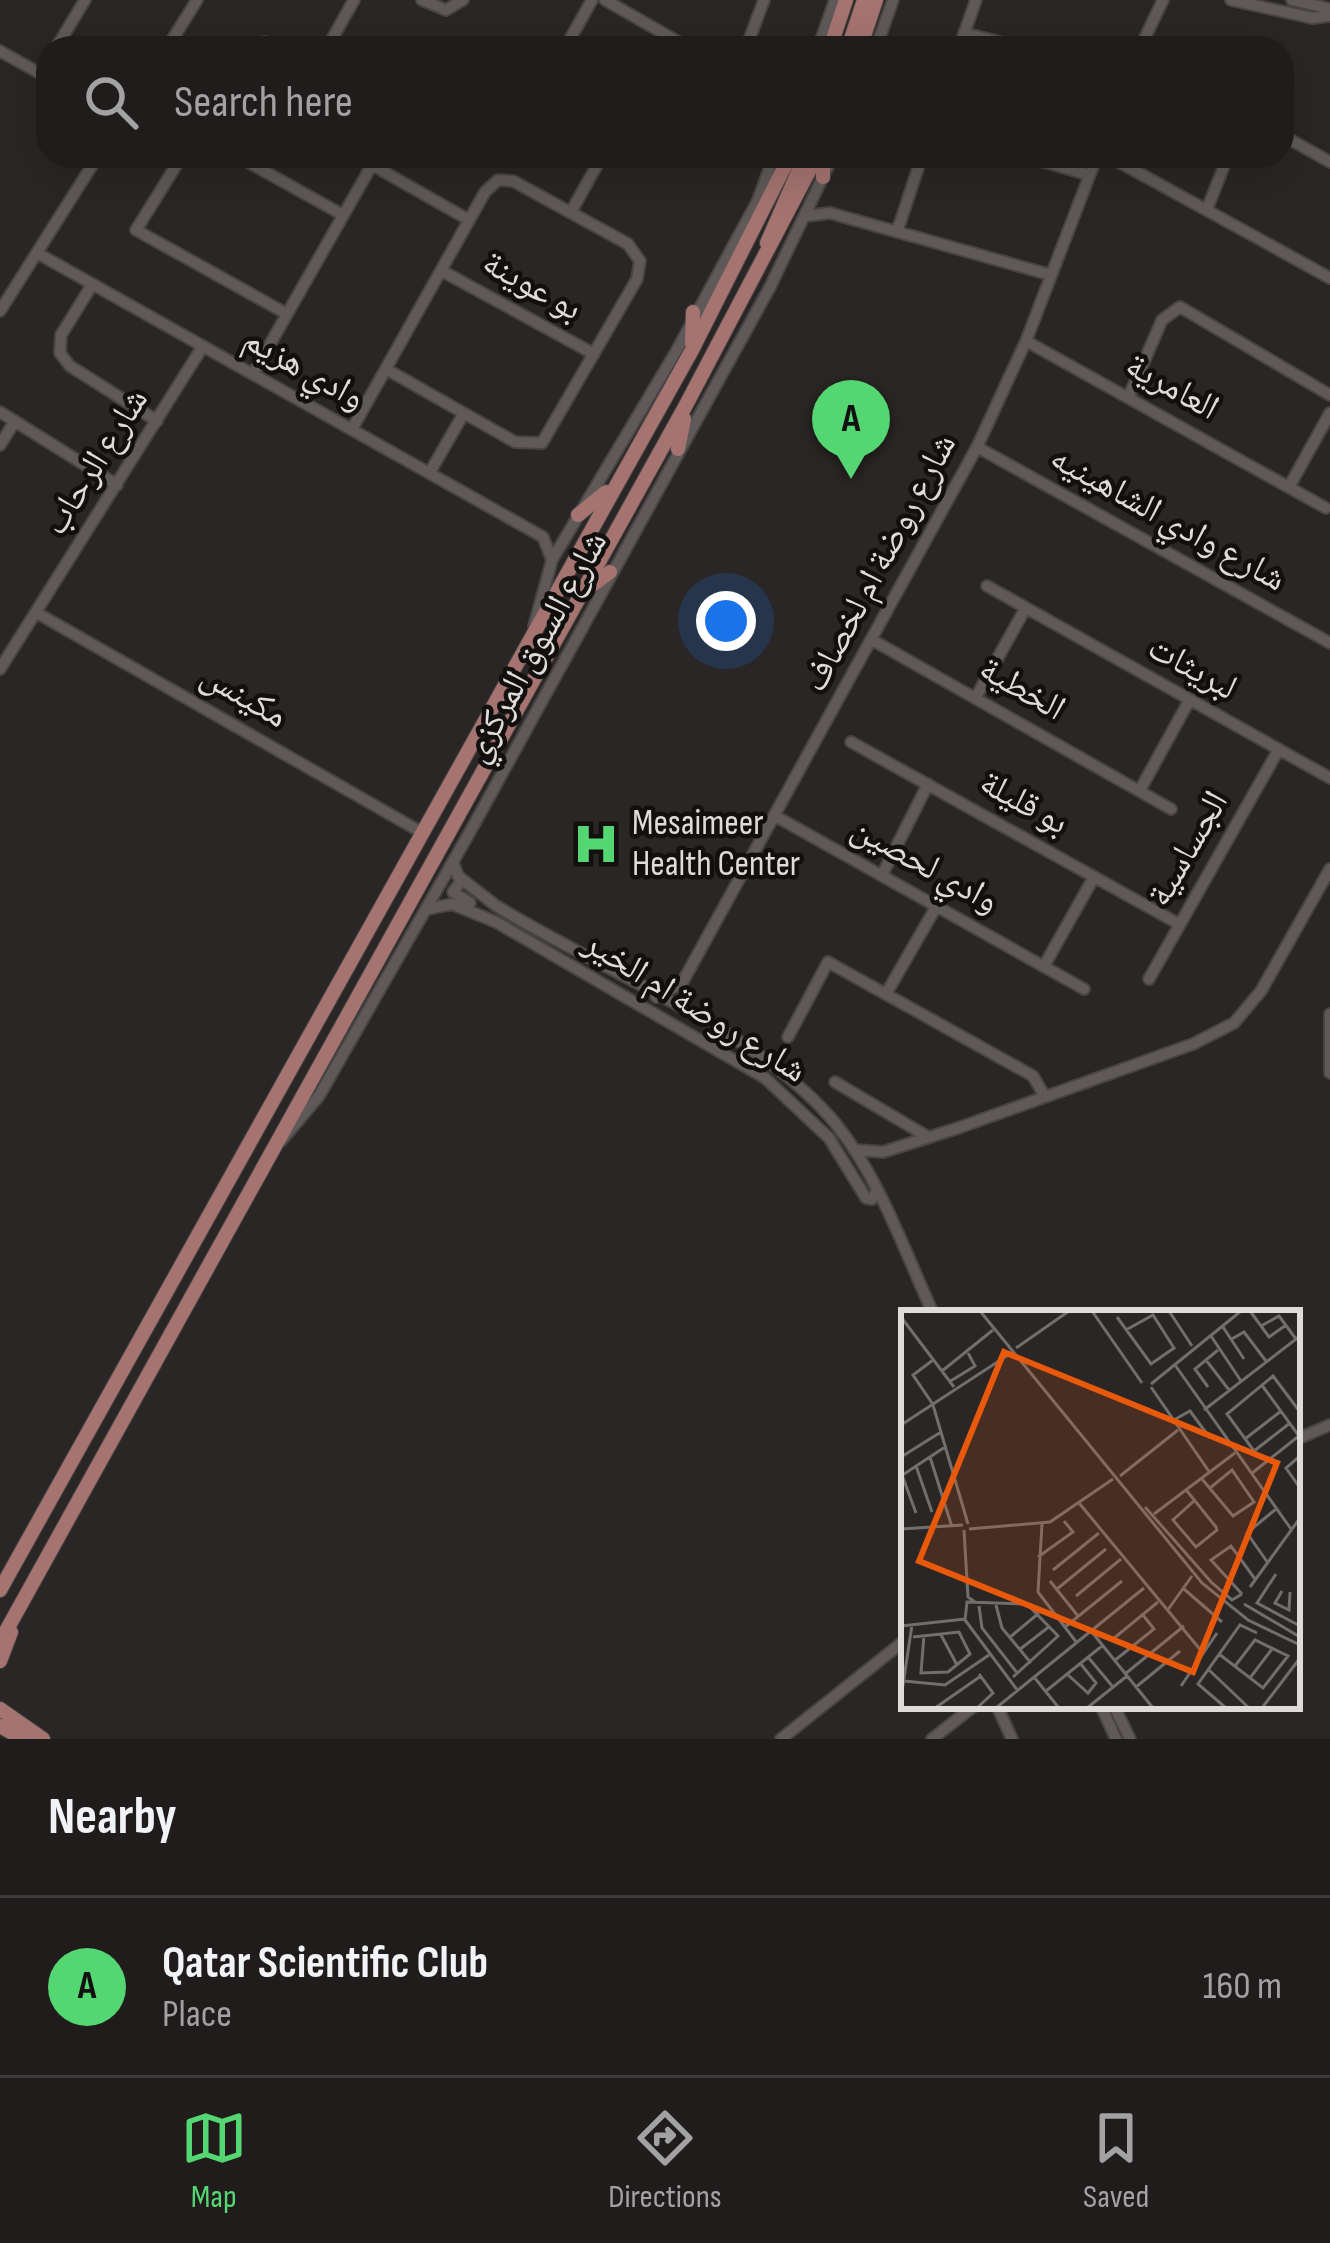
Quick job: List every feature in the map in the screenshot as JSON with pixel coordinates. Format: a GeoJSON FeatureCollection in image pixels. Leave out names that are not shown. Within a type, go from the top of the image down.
{"type":"FeatureCollection","features":[{"type":"Feature","properties":{"kind":"main road"},"geometry":{"type":"LineString","coordinates":[[834,36],[846,0]]}},
{"type":"Feature","properties":{"kind":"main road"},"geometry":{"type":"LineString","coordinates":[[852,36],[865,0]]}},
{"type":"Feature","properties":{"kind":"main road"},"geometry":{"type":"LineString","coordinates":[[864,36],[877,0]]}},
{"type":"Feature","properties":{"kind":"main road","name":"شارع السوق المركزي"},"geometry":{"type":"LineString","coordinates":[[0,1589],[692,350],[784,168]]}},
{"type":"Feature","properties":{"kind":"main road"},"geometry":{"type":"LineString","coordinates":[[760,265],[800,168]]}},
{"type":"Feature","properties":{"kind":"main road","name":"شارع السوق المركزي"},"geometry":{"type":"LineString","coordinates":[[0,1642],[813,168]]}},
{"type":"Feature","properties":{"kind":"main road"},"geometry":{"type":"LineString","coordinates":[[822,168],[824,177]]}},
{"type":"Feature","properties":{"kind":"main road"},"geometry":{"type":"LineString","coordinates":[[692,350],[693,312]]}},
{"type":"Feature","properties":{"kind":"main road"},"geometry":{"type":"LineString","coordinates":[[678,449],[686,405]]}},
{"type":"Feature","properties":{"kind":"main road"},"geometry":{"type":"LineString","coordinates":[[578,515],[614,484]]}},
{"type":"Feature","properties":{"kind":"main road"},"geometry":{"type":"LineString","coordinates":[[581,593],[610,572]]}},
{"type":"Feature","properties":{"kind":"main road"},"geometry":{"type":"LineString","coordinates":[[0,1661],[17,1610]]}},
{"type":"Feature","properties":{"kind":"main road"},"geometry":{"type":"LineString","coordinates":[[0,1709],[44,1739]]}},
{"type":"Feature","properties":{"kind":"main road"},"geometry":{"type":"LineString","coordinates":[[0,1726],[22,1739]]}},
{"type":"Feature","properties":{"kind":"street"},"geometry":{"type":"LineString","coordinates":[[63,36],[85,0]]}},
{"type":"Feature","properties":{"kind":"street"},"geometry":{"type":"LineString","coordinates":[[174,36],[197,0]]}},
{"type":"Feature","properties":{"kind":"street"},"geometry":{"type":"LineString","coordinates":[[334,36],[354,0]]}},
{"type":"Feature","properties":{"kind":"street"},"geometry":{"type":"LineString","coordinates":[[422,0],[446,10],[463,0]]}},
{"type":"Feature","properties":{"kind":"street"},"geometry":{"type":"LineString","coordinates":[[572,36],[592,0]]}},
{"type":"Feature","properties":{"kind":"street"},"geometry":{"type":"LineString","coordinates":[[605,0],[668,36]]}},
{"type":"Feature","properties":{"kind":"street"},"geometry":{"type":"LineString","coordinates":[[750,36],[764,0]]}},
{"type":"Feature","properties":{"kind":"street"},"geometry":{"type":"LineString","coordinates":[[822,36],[835,0]]}},
{"type":"Feature","properties":{"kind":"street"},"geometry":{"type":"LineString","coordinates":[[880,36],[893,0]]}},
{"type":"Feature","properties":{"kind":"street"},"geometry":{"type":"LineString","coordinates":[[963,36],[976,0]]}},
{"type":"Feature","properties":{"kind":"street"},"geometry":{"type":"LineString","coordinates":[[1231,0],[1312,18],[1330,12]]}},
{"type":"Feature","properties":{"kind":"street"},"geometry":{"type":"LineString","coordinates":[[1292,0],[1330,12]]}},
{"type":"Feature","properties":{"kind":"street"},"geometry":{"type":"LineString","coordinates":[[1145,36],[1159,4]]}},
{"type":"Feature","properties":{"kind":"street"},"geometry":{"type":"LineString","coordinates":[[964,33],[976,36]]}},
{"type":"Feature","properties":{"kind":"street"},"geometry":{"type":"LineString","coordinates":[[0,51],[36,71]]}},
{"type":"Feature","properties":{"kind":"street"},"geometry":{"type":"LineString","coordinates":[[1294,142],[1330,162]]}},
{"type":"Feature","properties":{"kind":"street"},"geometry":{"type":"LineString","coordinates":[[0,311],[91,168]]}},
{"type":"Feature","properties":{"kind":"street"},"geometry":{"type":"LineString","coordinates":[[175,168],[136,230],[287,314]]}},
{"type":"Feature","properties":{"kind":"street"},"geometry":{"type":"LineString","coordinates":[[259,168],[343,215]]}},
{"type":"Feature","properties":{"kind":"street"},"geometry":{"type":"LineString","coordinates":[[254,374],[369,168]]}},
{"type":"Feature","properties":{"kind":"street"},"geometry":{"type":"LineString","coordinates":[[387,168],[469,220]]}},
{"type":"Feature","properties":{"kind":"street"},"geometry":{"type":"LineString","coordinates":[[571,212],[595,168]]}},
{"type":"Feature","properties":{"kind":"street","name":"شارع السوق المركزي"},"geometry":{"type":"LineString","coordinates":[[532,632],[552,560],[677,350],[693,312],[722,271],[769,168]]}},
{"type":"Feature","properties":{"kind":"street","name":"شارع السوق المركزي"},"geometry":{"type":"LineString","coordinates":[[270,1152],[312,1108],[453,862],[828,168]]}},
{"type":"Feature","properties":{"kind":"street"},"geometry":{"type":"LineString","coordinates":[[897,232],[918,168]]}},
{"type":"Feature","properties":{"kind":"street"},"geometry":{"type":"LineString","coordinates":[[1065,168],[1089,175]]}},
{"type":"Feature","properties":{"kind":"street","name":"شارع روضة ام لخصاف"},"geometry":{"type":"LineString","coordinates":[[682,983],[977,447],[1026,340],[1092,168]]}},
{"type":"Feature","properties":{"kind":"street"},"geometry":{"type":"LineString","coordinates":[[1130,168],[1330,278]]}},
{"type":"Feature","properties":{"kind":"street"},"geometry":{"type":"LineString","coordinates":[[1207,209],[1223,168]]}},
{"type":"Feature","properties":{"kind":"street"},"geometry":{"type":"LineString","coordinates":[[352,429],[469,220],[492,184],[505,179],[571,212],[628,244],[640,261],[637,279],[542,443],[525,446],[386,369]]}},
{"type":"Feature","properties":{"kind":"street"},"geometry":{"type":"LineString","coordinates":[[816,194],[830,213]]}},
{"type":"Feature","properties":{"kind":"street"},"geometry":{"type":"LineString","coordinates":[[806,216],[830,213],[1051,275]]}},
{"type":"Feature","properties":{"kind":"street","name":"وادي هزيم"},"geometry":{"type":"LineString","coordinates":[[37,254],[543,537]]}},
{"type":"Feature","properties":{"kind":"street","name":"بو عوينة"},"geometry":{"type":"LineString","coordinates":[[442,271],[594,354]]}},
{"type":"Feature","properties":{"kind":"street"},"geometry":{"type":"LineString","coordinates":[[92,285],[61,335],[60,352],[70,366],[157,421]]}},
{"type":"Feature","properties":{"kind":"street"},"geometry":{"type":"LineString","coordinates":[[1129,397],[1162,320],[1180,308],[1330,395]]}},
{"type":"Feature","properties":{"kind":"street","name":"العامرية"},"geometry":{"type":"LineString","coordinates":[[1026,340],[1326,508]]}},
{"type":"Feature","properties":{"kind":"street","name":"شارع الرحاب"},"geometry":{"type":"LineString","coordinates":[[1,666],[202,346]]}},
{"type":"Feature","properties":{"kind":"street"},"geometry":{"type":"LineString","coordinates":[[0,412],[117,485]]}},
{"type":"Feature","properties":{"kind":"street"},"geometry":{"type":"LineString","coordinates":[[430,472],[464,413]]}},
{"type":"Feature","properties":{"kind":"street"},"geometry":{"type":"LineString","coordinates":[[1290,488],[1330,417]]}},
{"type":"Feature","properties":{"kind":"street"},"geometry":{"type":"LineString","coordinates":[[0,445],[15,421]]}},
{"type":"Feature","properties":{"kind":"street","name":"شارع وادي الشاهينيه"},"geometry":{"type":"LineString","coordinates":[[977,447],[1330,643]]}},
{"type":"Feature","properties":{"kind":"street"},"geometry":{"type":"LineString","coordinates":[[552,560],[543,537],[568,532]]}},
{"type":"Feature","properties":{"kind":"street","name":"لبريثات"},"geometry":{"type":"LineString","coordinates":[[987,586],[1330,778]]}},
{"type":"Feature","properties":{"kind":"street"},"geometry":{"type":"LineString","coordinates":[[976,697],[1025,609]]}},
{"type":"Feature","properties":{"kind":"street","name":"مكينس"},"geometry":{"type":"LineString","coordinates":[[37,613],[421,832]]}},
{"type":"Feature","properties":{"kind":"street","name":"الخطية"},"geometry":{"type":"LineString","coordinates":[[874,641],[1171,809]]}},
{"type":"Feature","properties":{"kind":"street"},"geometry":{"type":"LineString","coordinates":[[1140,790],[1189,701]]}},
{"type":"Feature","properties":{"kind":"street"},"geometry":{"type":"LineString","coordinates":[[851,742],[928,784]]}},
{"type":"Feature","properties":{"kind":"street","name":"الجساسية"},"geometry":{"type":"LineString","coordinates":[[1149,979],[1279,749]]}},
{"type":"Feature","properties":{"kind":"street","name":"بو قليلة"},"geometry":{"type":"LineString","coordinates":[[882,875],[928,784],[1179,924]]}},
{"type":"Feature","properties":{"kind":"street","name":"وادي لحصين"},"geometry":{"type":"LineString","coordinates":[[776,817],[1084,989]]}},
{"type":"Feature","properties":{"kind":"street","name":"شارع روضة ام الخير"},"geometry":{"type":"LineString","coordinates":[[425,911],[452,904],[496,922],[765,1078],[830,1138],[866,1198],[872,1199],[877,1191],[854,1149],[794,1083],[685,1013],[506,912],[462,880],[453,862]]}},
{"type":"Feature","properties":{"kind":"street"},"geometry":{"type":"LineString","coordinates":[[869,1174],[871,1162],[883,1152],[1192,1044],[1234,1023],[1261,991],[1330,869]]}},
{"type":"Feature","properties":{"kind":"street"},"geometry":{"type":"LineString","coordinates":[[1045,966],[1094,877]]}},
{"type":"Feature","properties":{"kind":"street"},"geometry":{"type":"LineString","coordinates":[[462,880],[454,884],[454,894],[496,922]]}},
{"type":"Feature","properties":{"kind":"street"},"geometry":{"type":"LineString","coordinates":[[1315,896],[1330,904]]}},
{"type":"Feature","properties":{"kind":"street"},"geometry":{"type":"LineString","coordinates":[[886,994],[936,907]]}},
{"type":"Feature","properties":{"kind":"street"},"geometry":{"type":"LineString","coordinates":[[788,1037],[828,962],[1033,1076],[1046,1096]]}},
{"type":"Feature","properties":{"kind":"street"},"geometry":{"type":"LineString","coordinates":[[656,997],[682,983],[685,1013]]}},
{"type":"Feature","properties":{"kind":"street"},"geometry":{"type":"LineString","coordinates":[[1330,1014],[1330,1073]]}},
{"type":"Feature","properties":{"kind":"street","name":"شارع روضة ام الخير"},"geometry":{"type":"LineString","coordinates":[[835,1082],[928,1137]]}},
{"type":"Feature","properties":{"kind":"street"},"geometry":{"type":"LineString","coordinates":[[854,1149],[883,1152]]}},
{"type":"Feature","properties":{"kind":"street"},"geometry":{"type":"LineString","coordinates":[[877,1191],[932,1310]]}},
{"type":"Feature","properties":{"kind":"street"},"geometry":{"type":"LineString","coordinates":[[1300,1438],[1330,1425]]}},
{"type":"Feature","properties":{"kind":"street"},"geometry":{"type":"LineString","coordinates":[[781,1739],[901,1643]]}},
{"type":"Feature","properties":{"kind":"street"},"geometry":{"type":"LineString","coordinates":[[932,1739],[970,1709]]}},
{"type":"Feature","properties":{"kind":"street"},"geometry":{"type":"LineString","coordinates":[[998,1709],[1012,1739]]}},
{"type":"Feature","properties":{"kind":"street"},"geometry":{"type":"LineString","coordinates":[[1102,1709],[1117,1739]]}},
{"type":"Feature","properties":{"kind":"street"},"geometry":{"type":"LineString","coordinates":[[1115,1709],[1130,1739]]}},
{"type":"Feature","properties":{"kind":"place","name":"Qatar Scientific Club"},"geometry":{"type":"Point","coordinates":[851,479]}},
{"type":"Feature","properties":{"kind":"place","name":"Mesaimeer Health Center"},"geometry":{"type":"Point","coordinates":[596,844]}}]}
